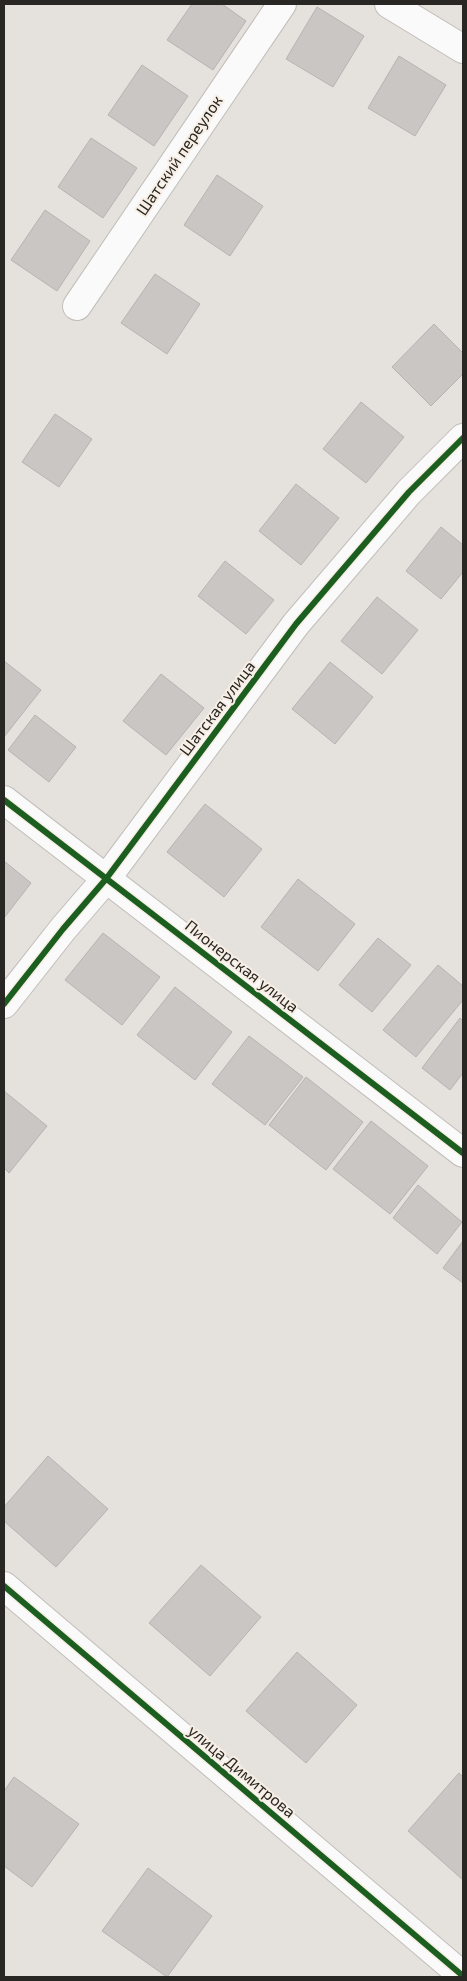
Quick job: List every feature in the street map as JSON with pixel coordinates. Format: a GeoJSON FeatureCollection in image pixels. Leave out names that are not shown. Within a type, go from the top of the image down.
{"type":"FeatureCollection","features":[{"type":"Feature","properties":{"kind":"street","name":"Шатский переулок"},"geometry":{"type":"LineString","coordinates":[[77,306],[282,4]]}},
{"type":"Feature","properties":{"kind":"street"},"geometry":{"type":"LineString","coordinates":[[389,4],[463,49]]}},
{"type":"Feature","properties":{"kind":"street","name":"Шатская улица"},"geometry":{"type":"LineString","coordinates":[[4,1004],[106,878],[296,624],[409,492],[463,438]]}},
{"type":"Feature","properties":{"kind":"street","name":"Пионерская улица"},"geometry":{"type":"LineString","coordinates":[[4,800],[463,1153]]}},
{"type":"Feature","properties":{"kind":"street","name":"улица Димитрова"},"geometry":{"type":"LineString","coordinates":[[4,1586],[463,1976]]}},
{"type":"Feature","properties":{"kind":"building"},"geometry":{"type":"Polygon","coordinates":[[[192,4],[222,4],[246,21],[213,70],[167,40],[192,4]]]}},
{"type":"Feature","properties":{"kind":"building"},"geometry":{"type":"Polygon","coordinates":[[[317,7],[364,36],[333,87],[286,59],[317,7]]]}},
{"type":"Feature","properties":{"kind":"building"},"geometry":{"type":"Polygon","coordinates":[[[399,56],[446,85],[415,136],[368,108],[399,56]]]}},
{"type":"Feature","properties":{"kind":"building"},"geometry":{"type":"Polygon","coordinates":[[[142,65],[188,96],[154,146],[108,115],[142,65]]]}},
{"type":"Feature","properties":{"kind":"building"},"geometry":{"type":"Polygon","coordinates":[[[91,138],[137,168],[103,218],[58,187],[91,138]]]}},
{"type":"Feature","properties":{"kind":"building"},"geometry":{"type":"Polygon","coordinates":[[[217,175],[263,206],[230,256],[184,225],[217,175]]]}},
{"type":"Feature","properties":{"kind":"building"},"geometry":{"type":"Polygon","coordinates":[[[45,210],[90,241],[57,291],[11,260],[45,210]]]}},
{"type":"Feature","properties":{"kind":"building"},"geometry":{"type":"Polygon","coordinates":[[[155,274],[200,304],[167,354],[121,323],[155,274]]]}},
{"type":"Feature","properties":{"kind":"building"},"geometry":{"type":"Polygon","coordinates":[[[434,324],[463,353],[463,374],[431,406],[392,367],[434,324]]]}},
{"type":"Feature","properties":{"kind":"building"},"geometry":{"type":"Polygon","coordinates":[[[361,402],[404,437],[366,483],[323,449],[361,402]]]}},
{"type":"Feature","properties":{"kind":"building"},"geometry":{"type":"Polygon","coordinates":[[[55,414],[92,439],[59,487],[22,462],[55,414]]]}},
{"type":"Feature","properties":{"kind":"building"},"geometry":{"type":"Polygon","coordinates":[[[296,484],[339,518],[301,565],[259,531],[296,484]]]}},
{"type":"Feature","properties":{"kind":"building"},"geometry":{"type":"Polygon","coordinates":[[[441,527],[463,545],[463,572],[441,599],[406,571],[441,527]]]}},
{"type":"Feature","properties":{"kind":"building"},"geometry":{"type":"Polygon","coordinates":[[[225,561],[274,600],[246,634],[198,596],[225,561]]]}},
{"type":"Feature","properties":{"kind":"building"},"geometry":{"type":"Polygon","coordinates":[[[377,597],[418,630],[382,674],[341,641],[377,597]]]}},
{"type":"Feature","properties":{"kind":"building"},"geometry":{"type":"Polygon","coordinates":[[[4,661],[41,690],[4,737],[4,661]]]}},
{"type":"Feature","properties":{"kind":"building"},"geometry":{"type":"Polygon","coordinates":[[[330,662],[373,697],[335,744],[292,709],[330,662]]]}},
{"type":"Feature","properties":{"kind":"building"},"geometry":{"type":"Polygon","coordinates":[[[161,674],[204,708],[166,755],[123,721],[161,674]]]}},
{"type":"Feature","properties":{"kind":"building"},"geometry":{"type":"Polygon","coordinates":[[[35,715],[76,747],[49,782],[8,750],[35,715]]]}},
{"type":"Feature","properties":{"kind":"building"},"geometry":{"type":"Polygon","coordinates":[[[205,804],[262,849],[224,897],[167,852],[205,804]]]}},
{"type":"Feature","properties":{"kind":"building"},"geometry":{"type":"Polygon","coordinates":[[[4,861],[31,883],[4,918],[4,861]]]}},
{"type":"Feature","properties":{"kind":"building"},"geometry":{"type":"Polygon","coordinates":[[[298,879],[355,924],[318,971],[261,927],[298,879]]]}},
{"type":"Feature","properties":{"kind":"building"},"geometry":{"type":"Polygon","coordinates":[[[103,933],[160,977],[122,1025],[65,980],[103,933]]]}},
{"type":"Feature","properties":{"kind":"building"},"geometry":{"type":"Polygon","coordinates":[[[378,938],[411,965],[372,1012],[339,985],[378,938]]]}},
{"type":"Feature","properties":{"kind":"building"},"geometry":{"type":"Polygon","coordinates":[[[438,965],[463,986],[463,1000],[416,1057],[383,1030],[438,965]]]}},
{"type":"Feature","properties":{"kind":"building"},"geometry":{"type":"Polygon","coordinates":[[[175,987],[232,1032],[195,1080],[137,1035],[175,987]]]}},
{"type":"Feature","properties":{"kind":"building"},"geometry":{"type":"Polygon","coordinates":[[[460,1018],[463,1021],[463,1073],[450,1090],[422,1068],[460,1018]]]}},
{"type":"Feature","properties":{"kind":"building"},"geometry":{"type":"Polygon","coordinates":[[[249,1036],[303,1077],[265,1125],[212,1084],[249,1036]]]}},
{"type":"Feature","properties":{"kind":"building"},"geometry":{"type":"Polygon","coordinates":[[[306,1077],[363,1122],[326,1170],[269,1125],[306,1077]]]}},
{"type":"Feature","properties":{"kind":"building"},"geometry":{"type":"Polygon","coordinates":[[[4,1091],[47,1126],[9,1173],[4,1168],[4,1091]]]}},
{"type":"Feature","properties":{"kind":"building"},"geometry":{"type":"Polygon","coordinates":[[[371,1121],[428,1166],[390,1214],[333,1169],[371,1121]]]}},
{"type":"Feature","properties":{"kind":"building"},"geometry":{"type":"Polygon","coordinates":[[[418,1185],[462,1222],[437,1254],[393,1218],[418,1185]]]}},
{"type":"Feature","properties":{"kind":"building"},"geometry":{"type":"Polygon","coordinates":[[[463,1241],[463,1283],[443,1268],[463,1241]]]}},
{"type":"Feature","properties":{"kind":"building"},"geometry":{"type":"Polygon","coordinates":[[[48,1456],[108,1509],[56,1567],[4,1521],[4,1507],[48,1456]]]}},
{"type":"Feature","properties":{"kind":"building"},"geometry":{"type":"Polygon","coordinates":[[[201,1565],[261,1617],[210,1676],[149,1623],[201,1565]]]}},
{"type":"Feature","properties":{"kind":"building"},"geometry":{"type":"Polygon","coordinates":[[[297,1652],[357,1705],[306,1763],[246,1711],[297,1652]]]}},
{"type":"Feature","properties":{"kind":"building"},"geometry":{"type":"Polygon","coordinates":[[[459,1773],[463,1777],[463,1880],[408,1831],[459,1773]]]}},
{"type":"Feature","properties":{"kind":"building"},"geometry":{"type":"Polygon","coordinates":[[[14,1777],[79,1824],[32,1887],[4,1866],[4,1791],[14,1777]]]}},
{"type":"Feature","properties":{"kind":"building"},"geometry":{"type":"Polygon","coordinates":[[[148,1868],[212,1916],[167,1977],[102,1931],[148,1868]]]}},
{"type":"Feature","properties":{"kind":"cycle path"},"geometry":{"type":"LineString","coordinates":[[4,1004],[63,929],[106,879],[296,624],[409,492],[463,438]]}},
{"type":"Feature","properties":{"kind":"cycle path"},"geometry":{"type":"LineString","coordinates":[[4,800],[463,1153]]}},
{"type":"Feature","properties":{"kind":"cycle path"},"geometry":{"type":"LineString","coordinates":[[4,1586],[463,1976]]}}]}
